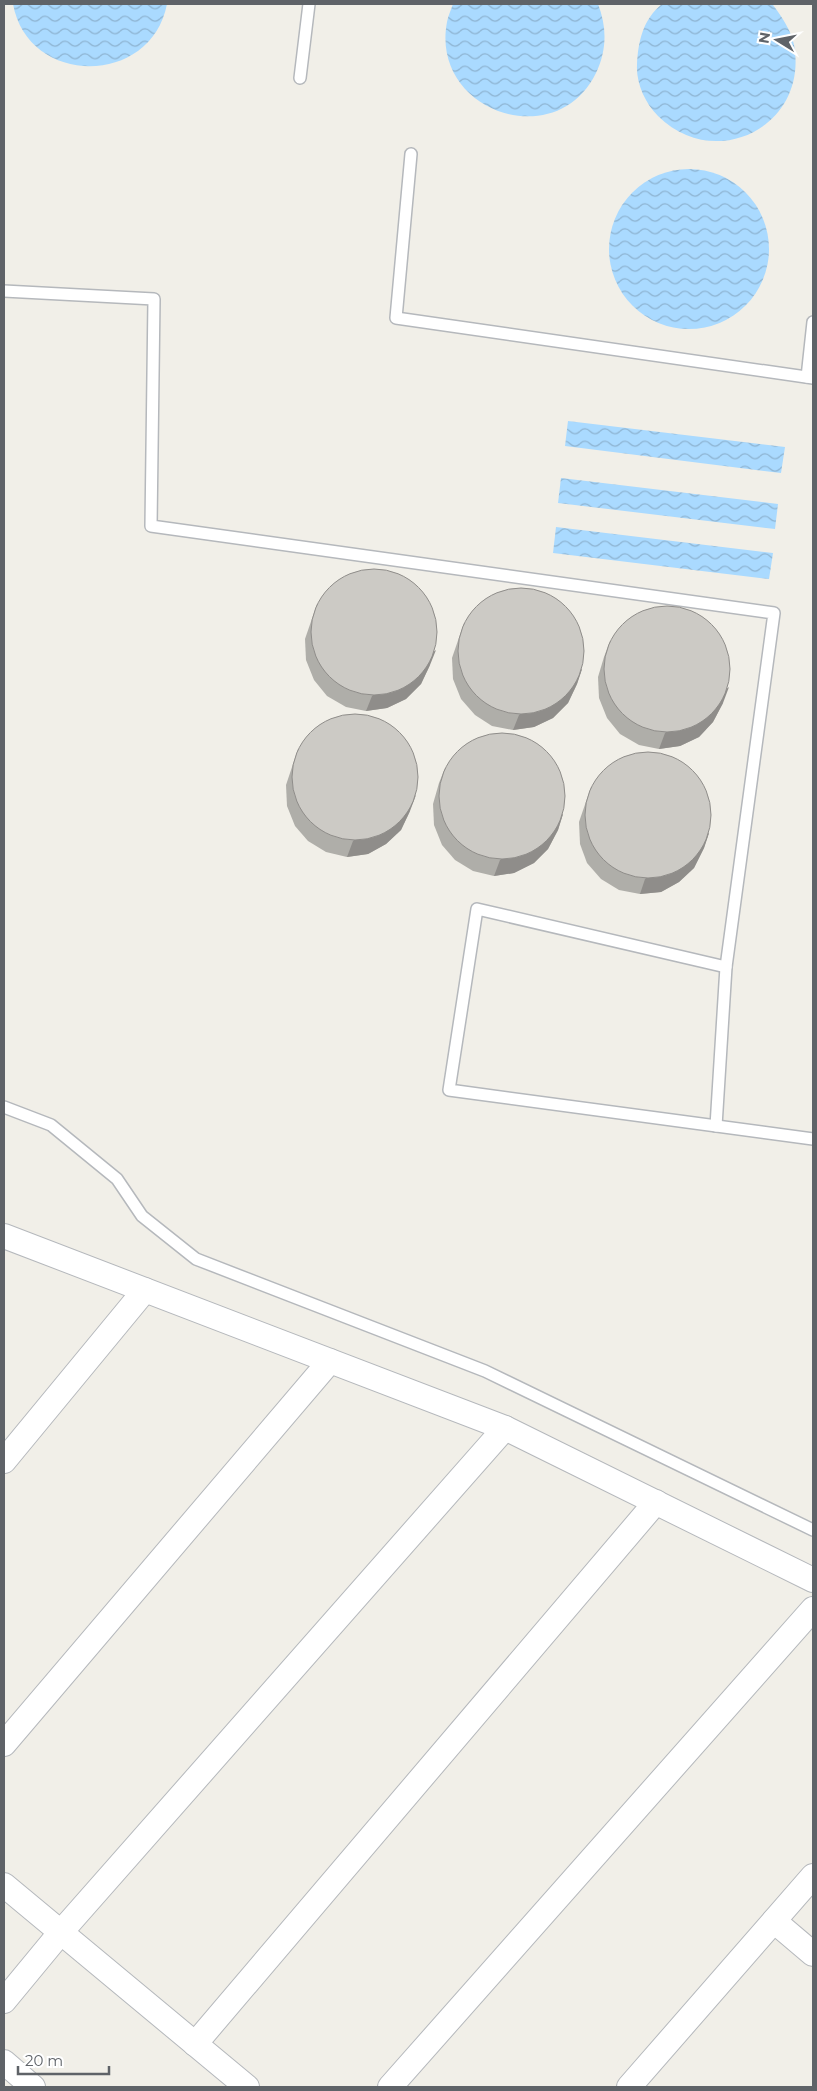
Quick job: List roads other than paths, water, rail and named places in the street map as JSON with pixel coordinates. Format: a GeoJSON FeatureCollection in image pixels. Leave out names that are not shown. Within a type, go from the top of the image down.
{"type":"FeatureCollection","features":[{"type":"Feature","properties":{"kind":"street"},"geometry":{"type":"LineString","coordinates":[[4,1236],[505,1428],[813,1580]]}},
{"type":"Feature","properties":{"kind":"street"},"geometry":{"type":"LineString","coordinates":[[4,1461],[145,1290]]}},
{"type":"Feature","properties":{"kind":"street"},"geometry":{"type":"LineString","coordinates":[[4,1744],[330,1361]]}},
{"type":"Feature","properties":{"kind":"street"},"geometry":{"type":"LineString","coordinates":[[4,2001],[61,1932],[505,1428]]}},
{"type":"Feature","properties":{"kind":"street"},"geometry":{"type":"LineString","coordinates":[[195,2044],[656,1502]]}},
{"type":"Feature","properties":{"kind":"street"},"geometry":{"type":"LineString","coordinates":[[390,2087],[813,1609]]}},
{"type":"Feature","properties":{"kind":"street"},"geometry":{"type":"LineString","coordinates":[[629,2087],[813,1876]]}},
{"type":"Feature","properties":{"kind":"street"},"geometry":{"type":"LineString","coordinates":[[4,1885],[247,2087]]}},
{"type":"Feature","properties":{"kind":"street"},"geometry":{"type":"LineString","coordinates":[[774,1921],[813,1954]]}},
{"type":"Feature","properties":{"kind":"street"},"geometry":{"type":"LineString","coordinates":[[4,2062],[32,2087]]}},
{"type":"Feature","properties":{"kind":"lane"},"geometry":{"type":"LineString","coordinates":[[300,78],[309,4]]}},
{"type":"Feature","properties":{"kind":"lane"},"geometry":{"type":"LineString","coordinates":[[411,154],[396,318],[810,377],[813,322]]}},
{"type":"Feature","properties":{"kind":"lane"},"geometry":{"type":"LineString","coordinates":[[4,291],[154,299],[151,526],[774,613],[726,967],[716,1126]]}},
{"type":"Feature","properties":{"kind":"lane"},"geometry":{"type":"LineString","coordinates":[[726,967],[477,909],[449,1090],[813,1139]]}},
{"type":"Feature","properties":{"kind":"lane"},"geometry":{"type":"LineString","coordinates":[[4,1107],[51,1124],[117,1179],[142,1216],[196,1259],[485,1370],[813,1530]]}},
{"type":"Feature","properties":{"kind":"water"},"geometry":{"type":"Polygon","coordinates":[[[13,4],[167,4],[156,31],[138,51],[115,62],[90,66],[64,62],[41,51],[23,31],[13,4]]]}},
{"type":"Feature","properties":{"kind":"water"},"geometry":{"type":"Polygon","coordinates":[[[453,4],[598,4],[605,38],[600,64],[596,73],[577,98],[553,112],[527,116],[500,112],[476,99],[457,79],[447,53],[447,22],[453,4]]]}},
{"type":"Feature","properties":{"kind":"water"},"geometry":{"type":"Polygon","coordinates":[[[662,4],[773,5],[786,24],[793,39],[795,74],[787,98],[773,118],[753,132],[730,140],[705,140],[681,133],[658,116],[642,92],[638,79],[637,65],[640,40],[646,24],[662,4]]]}},
{"type":"Feature","properties":{"kind":"water"},"geometry":{"type":"Polygon","coordinates":[[[689,169],[720,175],[740,187],[751,198],[763,218],[769,249],[763,280],[751,300],[740,311],[720,323],[689,329],[658,323],[638,311],[627,300],[615,280],[609,249],[615,218],[627,198],[638,187],[658,175],[689,169]]]}},
{"type":"Feature","properties":{"kind":"water"},"geometry":{"type":"Polygon","coordinates":[[[568,421],[785,447],[781,473],[565,446],[568,421]]]}},
{"type":"Feature","properties":{"kind":"water"},"geometry":{"type":"Polygon","coordinates":[[[561,478],[778,504],[775,529],[558,503],[561,478]]]}},
{"type":"Feature","properties":{"kind":"water"},"geometry":{"type":"Polygon","coordinates":[[[556,527],[773,553],[769,579],[553,553],[556,527]]]}}]}
